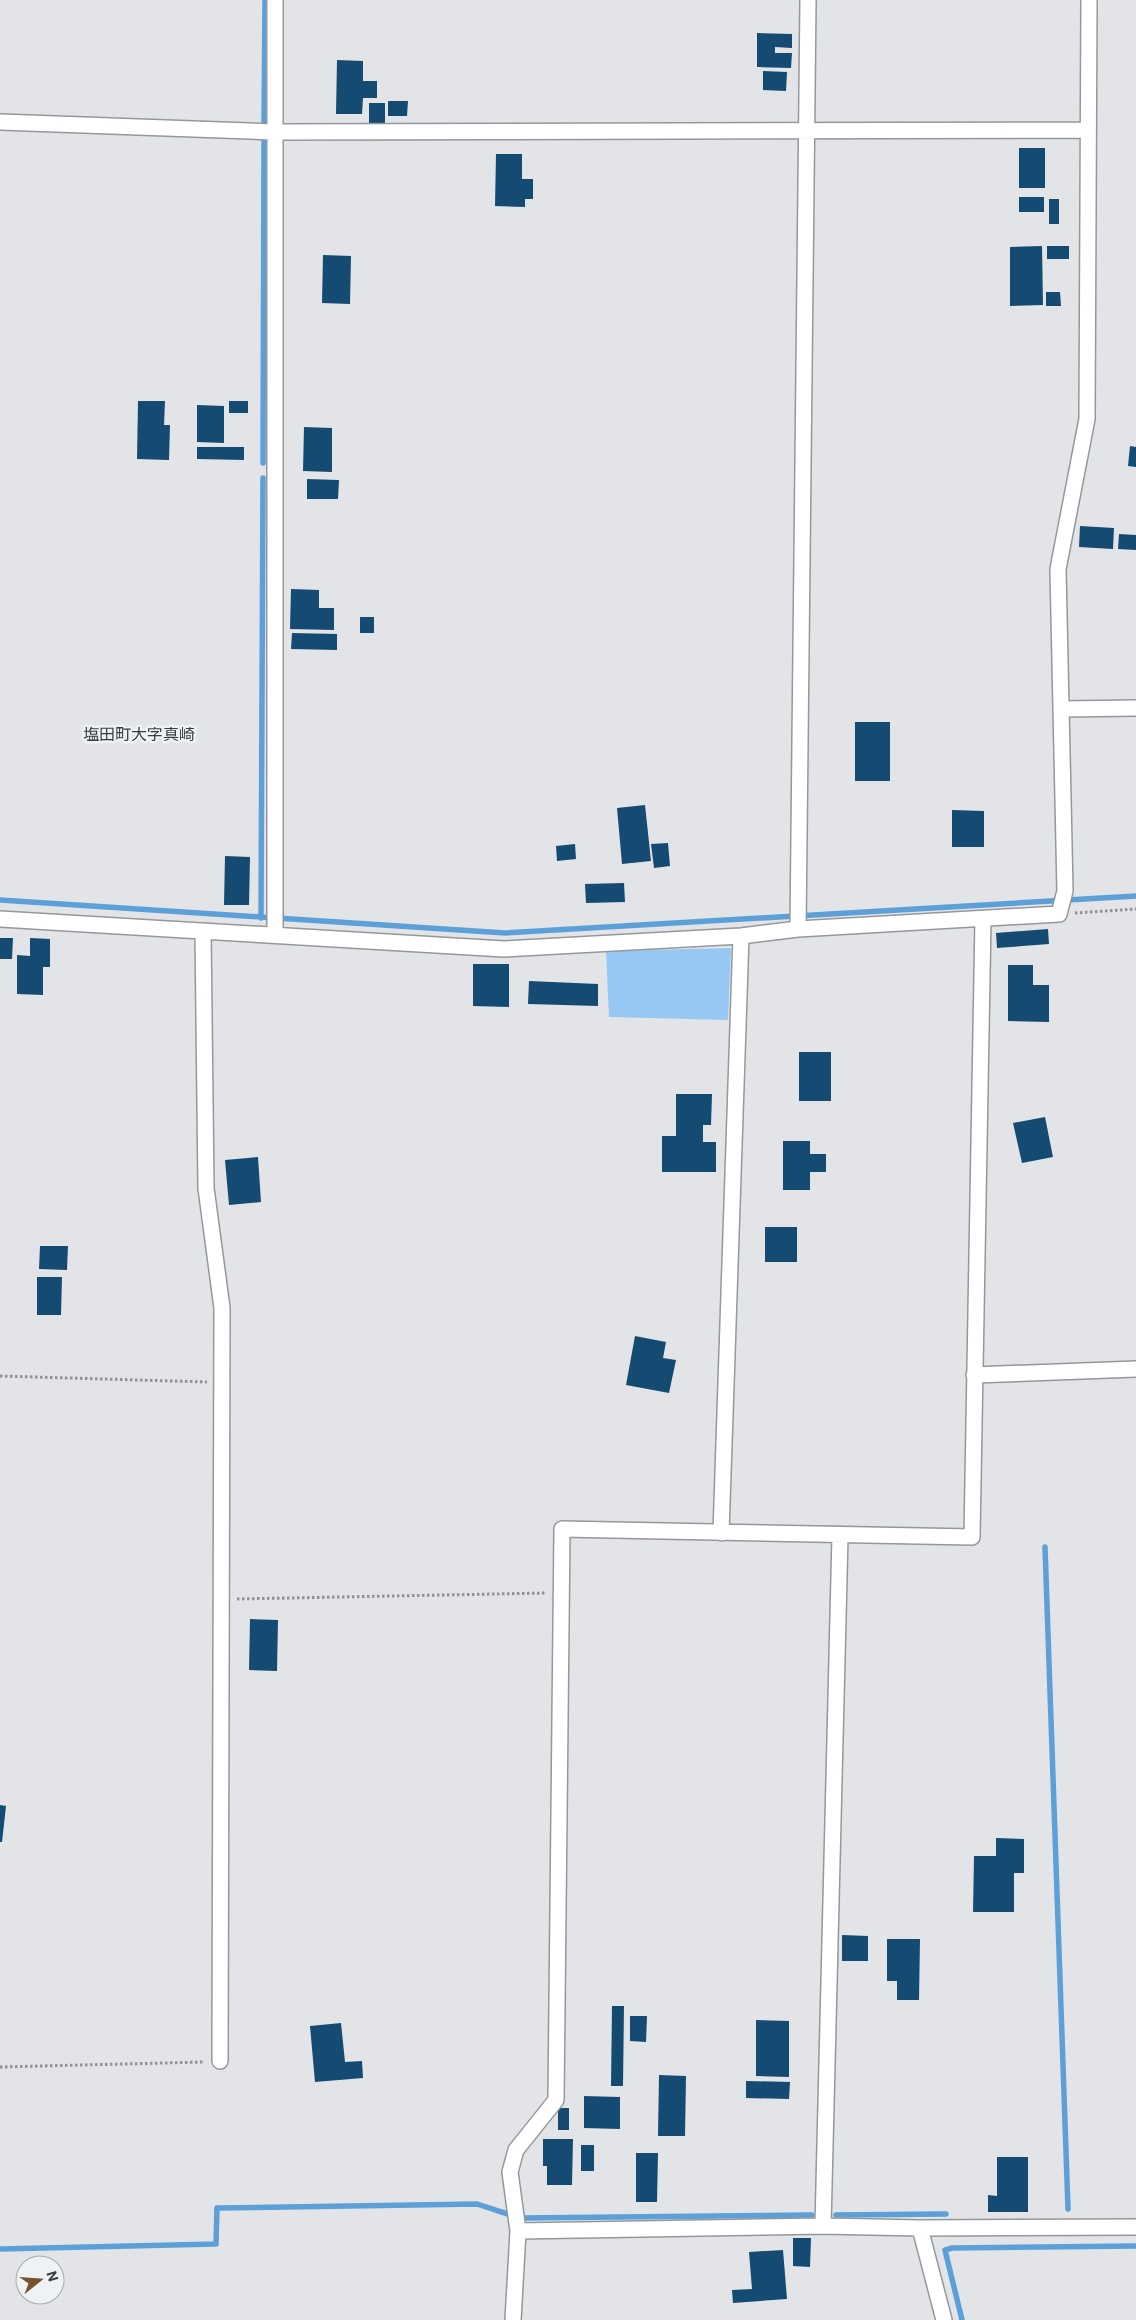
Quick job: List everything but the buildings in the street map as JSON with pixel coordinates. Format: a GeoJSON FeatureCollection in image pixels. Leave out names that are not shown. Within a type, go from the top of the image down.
{"type":"FeatureCollection","features":[{"type":"Feature","properties":{"kind":"street"},"geometry":{"type":"LineString","coordinates":[[275,0],[275,935]]}},
{"type":"Feature","properties":{"kind":"street"},"geometry":{"type":"LineString","coordinates":[[798,929],[808,0]]}},
{"type":"Feature","properties":{"kind":"street"},"geometry":{"type":"LineString","coordinates":[[0,919],[504,948],[741,936],[798,929],[983,920],[1059,914],[1065,891],[1058,569],[1087,419],[1089,0]]}},
{"type":"Feature","properties":{"kind":"street"},"geometry":{"type":"LineString","coordinates":[[0,122],[274,132],[1088,130]]}},
{"type":"Feature","properties":{"kind":"street"},"geometry":{"type":"LineString","coordinates":[[1061,709],[1136,708]]}},
{"type":"Feature","properties":{"kind":"street"},"geometry":{"type":"LineString","coordinates":[[513,2320],[518,2232],[510,2172],[516,2150],[556,2100],[562,1529],[972,1538],[983,920]]}},
{"type":"Feature","properties":{"kind":"street"},"geometry":{"type":"LineString","coordinates":[[204,931],[206,1188],[222,1308],[220,2061]]}},
{"type":"Feature","properties":{"kind":"street"},"geometry":{"type":"LineString","coordinates":[[721,1533],[741,936]]}},
{"type":"Feature","properties":{"kind":"street"},"geometry":{"type":"LineString","coordinates":[[974,1375],[1136,1369]]}},
{"type":"Feature","properties":{"kind":"street"},"geometry":{"type":"LineString","coordinates":[[823,2226],[840,1536]]}},
{"type":"Feature","properties":{"kind":"street"},"geometry":{"type":"LineString","coordinates":[[518,2232],[823,2226],[920,2228],[1136,2227]]}},
{"type":"Feature","properties":{"kind":"street"},"geometry":{"type":"LineString","coordinates":[[920,2228],[944,2320]]}},
{"type":"Feature","properties":{"kind":"path"},"geometry":{"type":"LineString","coordinates":[[1059,914],[1136,909]]}},
{"type":"Feature","properties":{"kind":"path"},"geometry":{"type":"LineString","coordinates":[[0,1376],[222,1383]]}},
{"type":"Feature","properties":{"kind":"path"},"geometry":{"type":"LineString","coordinates":[[221,1599],[561,1593]]}},
{"type":"Feature","properties":{"kind":"path"},"geometry":{"type":"LineString","coordinates":[[0,2067],[220,2061]]}},
{"type":"Feature","properties":{"kind":"shaded area"},"geometry":{"type":"Polygon","coordinates":[[[731,948],[728,1020],[609,1017],[606,951],[731,948]]]}},
{"type":"Feature","properties":{"kind":"waterway"},"geometry":{"type":"LineString","coordinates":[[264,123],[265,0]]}},
{"type":"Feature","properties":{"kind":"waterway"},"geometry":{"type":"LineString","coordinates":[[263,463],[264,141]]}},
{"type":"Feature","properties":{"kind":"waterway"},"geometry":{"type":"LineString","coordinates":[[261,918],[263,478]]}},
{"type":"Feature","properties":{"kind":"waterway"},"geometry":{"type":"LineString","coordinates":[[0,900],[505,933],[1136,896]]}},
{"type":"Feature","properties":{"kind":"waterway"},"geometry":{"type":"LineString","coordinates":[[1045,1547],[1068,2209]]}},
{"type":"Feature","properties":{"kind":"waterway"},"geometry":{"type":"LineString","coordinates":[[0,2249],[216,2244],[217,2208],[477,2204],[520,2218],[812,2215]]}},
{"type":"Feature","properties":{"kind":"waterway"},"geometry":{"type":"LineString","coordinates":[[836,2215],[946,2214]]}},
{"type":"Feature","properties":{"kind":"waterway"},"geometry":{"type":"LineString","coordinates":[[962,2320],[945,2250],[952,2248],[1136,2246]]}},
{"type":"Feature","properties":{"kind":"district","name":"塩田町大字真崎"},"geometry":{"type":"Point","coordinates":[139,734]}}]}
